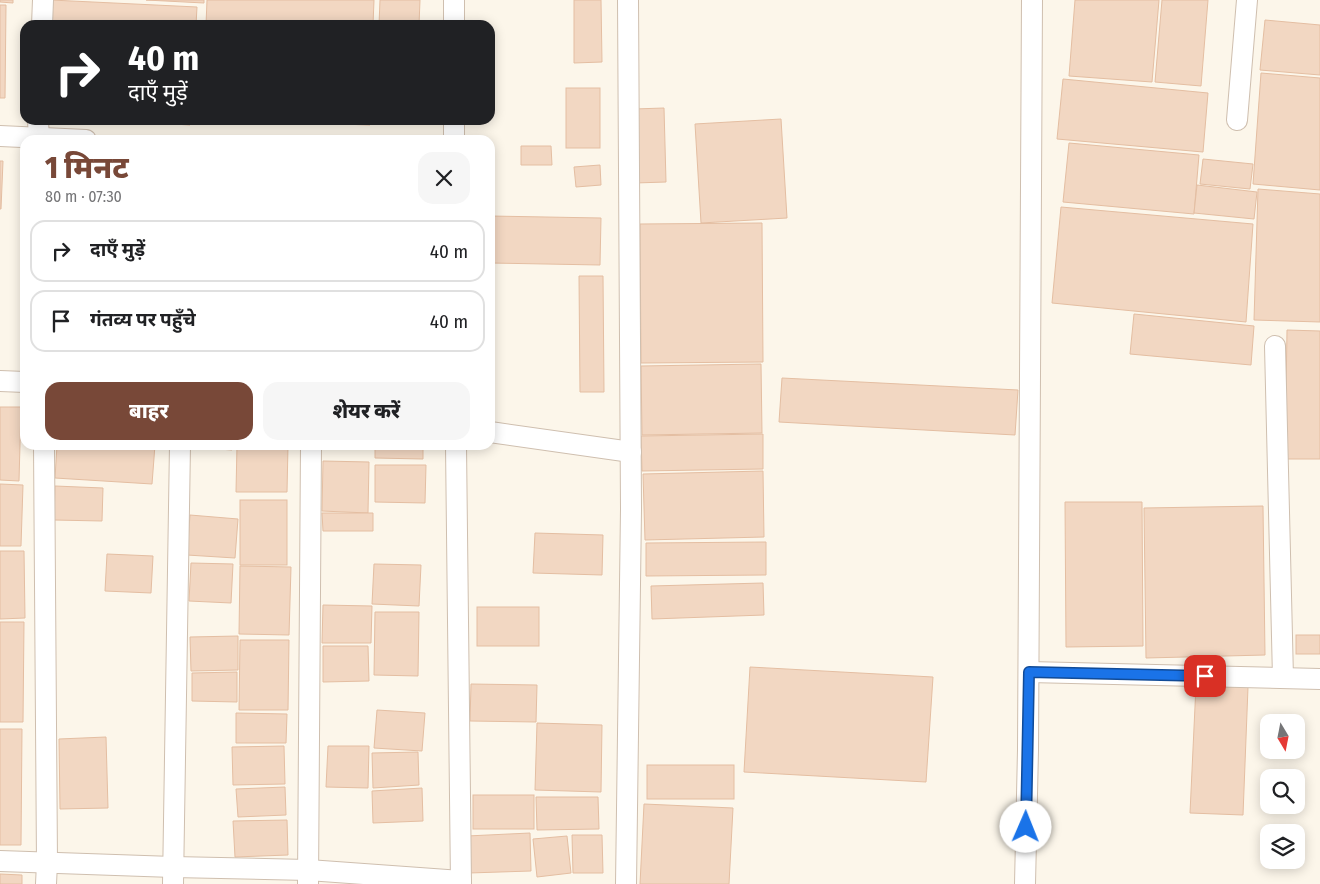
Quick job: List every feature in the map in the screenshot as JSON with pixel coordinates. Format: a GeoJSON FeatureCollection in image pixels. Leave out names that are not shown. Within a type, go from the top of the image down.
{"type":"FeatureCollection","features":[{"type":"Feature","properties":{"kind":"street"},"geometry":{"type":"LineString","coordinates":[[42,20],[44,0]]}},
{"type":"Feature","properties":{"kind":"street"},"geometry":{"type":"LineString","coordinates":[[454,0],[454,20]]}},
{"type":"Feature","properties":{"kind":"street"},"geometry":{"type":"LineString","coordinates":[[626,884],[631,452],[628,0]]}},
{"type":"Feature","properties":{"kind":"street"},"geometry":{"type":"LineString","coordinates":[[1025,884],[1029,672],[1032,0]]}},
{"type":"Feature","properties":{"kind":"street"},"geometry":{"type":"LineString","coordinates":[[1237,120],[1247,0]]}},
{"type":"Feature","properties":{"kind":"street"},"geometry":{"type":"LineString","coordinates":[[0,136],[39,133],[52,135]]}},
{"type":"Feature","properties":{"kind":"street"},"geometry":{"type":"LineString","coordinates":[[1275,346],[1283,678]]}},
{"type":"Feature","properties":{"kind":"street"},"geometry":{"type":"LineString","coordinates":[[0,381],[20,382]]}},
{"type":"Feature","properties":{"kind":"street"},"geometry":{"type":"LineString","coordinates":[[495,433],[631,452]]}},
{"type":"Feature","properties":{"kind":"street"},"geometry":{"type":"LineString","coordinates":[[44,450],[46,884]]}},
{"type":"Feature","properties":{"kind":"street"},"geometry":{"type":"LineString","coordinates":[[173,876],[180,450]]}},
{"type":"Feature","properties":{"kind":"street"},"geometry":{"type":"LineString","coordinates":[[308,877],[311,450]]}},
{"type":"Feature","properties":{"kind":"street"},"geometry":{"type":"LineString","coordinates":[[0,861],[47,863],[173,876],[308,877],[461,882],[456,450]]}},
{"type":"Feature","properties":{"kind":"street"},"geometry":{"type":"LineString","coordinates":[[1029,672],[1320,679]]}},
{"type":"Feature","properties":{"kind":"building"},"geometry":{"type":"Polygon","coordinates":[[[0,0],[13,0],[13,3],[0,2],[0,0]]]}},
{"type":"Feature","properties":{"kind":"building"},"geometry":{"type":"Polygon","coordinates":[[[51,0],[197,7],[196,20],[49,20],[51,0]]]}},
{"type":"Feature","properties":{"kind":"building"},"geometry":{"type":"Polygon","coordinates":[[[146,0],[204,0],[204,3],[146,0]]]}},
{"type":"Feature","properties":{"kind":"building"},"geometry":{"type":"Polygon","coordinates":[[[207,0],[374,0],[373,20],[206,20],[207,0]]]}},
{"type":"Feature","properties":{"kind":"building"},"geometry":{"type":"Polygon","coordinates":[[[380,0],[420,0],[419,20],[379,20],[380,0]]]}},
{"type":"Feature","properties":{"kind":"building"},"geometry":{"type":"Polygon","coordinates":[[[574,0],[601,0],[602,62],[574,63],[574,0]]]}},
{"type":"Feature","properties":{"kind":"building"},"geometry":{"type":"Polygon","coordinates":[[[1075,0],[1159,0],[1152,82],[1069,76],[1075,0]]]}},
{"type":"Feature","properties":{"kind":"building"},"geometry":{"type":"Polygon","coordinates":[[[1162,0],[1208,0],[1201,86],[1155,82],[1162,0]]]}},
{"type":"Feature","properties":{"kind":"building"},"geometry":{"type":"Polygon","coordinates":[[[0,5],[6,5],[5,98],[0,98],[0,5]]]}},
{"type":"Feature","properties":{"kind":"building"},"geometry":{"type":"Polygon","coordinates":[[[1265,20],[1320,25],[1320,75],[1260,70],[1265,20]]]}},
{"type":"Feature","properties":{"kind":"building"},"geometry":{"type":"Polygon","coordinates":[[[1261,73],[1320,78],[1320,190],[1253,184],[1261,73]]]}},
{"type":"Feature","properties":{"kind":"building"},"geometry":{"type":"Polygon","coordinates":[[[1063,79],[1208,93],[1203,152],[1057,139],[1063,79]]]}},
{"type":"Feature","properties":{"kind":"building"},"geometry":{"type":"Polygon","coordinates":[[[566,88],[600,88],[600,148],[566,148],[566,88]]]}},
{"type":"Feature","properties":{"kind":"building"},"geometry":{"type":"Polygon","coordinates":[[[664,108],[666,182],[635,183],[634,109],[664,108]]]}},
{"type":"Feature","properties":{"kind":"building"},"geometry":{"type":"Polygon","coordinates":[[[781,119],[787,218],[701,223],[695,124],[781,119]]]}},
{"type":"Feature","properties":{"kind":"building"},"geometry":{"type":"Polygon","coordinates":[[[1069,143],[1199,155],[1194,214],[1063,202],[1069,143]]]}},
{"type":"Feature","properties":{"kind":"building"},"geometry":{"type":"Polygon","coordinates":[[[521,146],[551,146],[552,165],[521,165],[521,146]]]}},
{"type":"Feature","properties":{"kind":"building"},"geometry":{"type":"Polygon","coordinates":[[[1203,159],[1253,164],[1250,189],[1200,184],[1203,159]]]}},
{"type":"Feature","properties":{"kind":"building"},"geometry":{"type":"Polygon","coordinates":[[[0,161],[3,161],[1,209],[0,209],[0,161]]]}},
{"type":"Feature","properties":{"kind":"building"},"geometry":{"type":"Polygon","coordinates":[[[600,165],[601,185],[576,187],[574,167],[600,165]]]}},
{"type":"Feature","properties":{"kind":"building"},"geometry":{"type":"Polygon","coordinates":[[[1197,185],[1257,192],[1254,219],[1194,213],[1197,185]]]}},
{"type":"Feature","properties":{"kind":"building"},"geometry":{"type":"Polygon","coordinates":[[[1258,189],[1320,194],[1320,322],[1254,320],[1258,189]]]}},
{"type":"Feature","properties":{"kind":"building"},"geometry":{"type":"Polygon","coordinates":[[[1061,207],[1253,224],[1246,322],[1052,303],[1061,207]]]}},
{"type":"Feature","properties":{"kind":"building"},"geometry":{"type":"Polygon","coordinates":[[[495,216],[601,218],[600,265],[495,263],[495,216]]]}},
{"type":"Feature","properties":{"kind":"building"},"geometry":{"type":"Polygon","coordinates":[[[762,223],[763,362],[641,363],[640,224],[762,223]]]}},
{"type":"Feature","properties":{"kind":"building"},"geometry":{"type":"Polygon","coordinates":[[[579,276],[603,276],[604,392],[580,392],[579,276]]]}},
{"type":"Feature","properties":{"kind":"building"},"geometry":{"type":"Polygon","coordinates":[[[1134,314],[1254,326],[1251,365],[1130,354],[1134,314]]]}},
{"type":"Feature","properties":{"kind":"building"},"geometry":{"type":"Polygon","coordinates":[[[1287,330],[1320,331],[1320,459],[1285,459],[1287,330]]]}},
{"type":"Feature","properties":{"kind":"building"},"geometry":{"type":"Polygon","coordinates":[[[761,364],[762,433],[642,435],[641,366],[761,364]]]}},
{"type":"Feature","properties":{"kind":"building"},"geometry":{"type":"Polygon","coordinates":[[[782,378],[1018,390],[1015,435],[779,422],[782,378]]]}},
{"type":"Feature","properties":{"kind":"building"},"geometry":{"type":"Polygon","coordinates":[[[0,407],[20,407],[19,481],[0,480],[0,407]]]}},
{"type":"Feature","properties":{"kind":"building"},"geometry":{"type":"Polygon","coordinates":[[[763,434],[763,469],[642,471],[641,436],[763,434]]]}},
{"type":"Feature","properties":{"kind":"building"},"geometry":{"type":"Polygon","coordinates":[[[57,450],[155,450],[152,484],[55,478],[57,450]]]}},
{"type":"Feature","properties":{"kind":"building"},"geometry":{"type":"Polygon","coordinates":[[[237,450],[288,450],[287,492],[236,492],[237,450]]]}},
{"type":"Feature","properties":{"kind":"building"},"geometry":{"type":"Polygon","coordinates":[[[375,450],[423,450],[423,459],[375,458],[375,450]]]}},
{"type":"Feature","properties":{"kind":"building"},"geometry":{"type":"Polygon","coordinates":[[[323,461],[369,462],[368,513],[322,511],[323,461]]]}},
{"type":"Feature","properties":{"kind":"building"},"geometry":{"type":"Polygon","coordinates":[[[375,465],[426,465],[425,503],[375,502],[375,465]]]}},
{"type":"Feature","properties":{"kind":"building"},"geometry":{"type":"Polygon","coordinates":[[[763,471],[764,537],[645,540],[643,474],[763,471]]]}},
{"type":"Feature","properties":{"kind":"building"},"geometry":{"type":"Polygon","coordinates":[[[0,484],[23,485],[21,546],[0,546],[0,484]]]}},
{"type":"Feature","properties":{"kind":"building"},"geometry":{"type":"Polygon","coordinates":[[[55,486],[103,488],[102,521],[54,520],[55,486]]]}},
{"type":"Feature","properties":{"kind":"building"},"geometry":{"type":"Polygon","coordinates":[[[240,500],[287,500],[287,565],[240,565],[240,500]]]}},
{"type":"Feature","properties":{"kind":"building"},"geometry":{"type":"Polygon","coordinates":[[[1065,502],[1142,502],[1143,646],[1066,647],[1065,502]]]}},
{"type":"Feature","properties":{"kind":"building"},"geometry":{"type":"Polygon","coordinates":[[[1263,506],[1265,655],[1146,658],[1144,508],[1263,506]]]}},
{"type":"Feature","properties":{"kind":"building"},"geometry":{"type":"Polygon","coordinates":[[[322,513],[373,513],[373,531],[323,531],[322,513]]]}},
{"type":"Feature","properties":{"kind":"building"},"geometry":{"type":"Polygon","coordinates":[[[190,515],[238,519],[235,558],[187,555],[190,515]]]}},
{"type":"Feature","properties":{"kind":"building"},"geometry":{"type":"Polygon","coordinates":[[[535,533],[603,535],[602,575],[533,573],[535,533]]]}},
{"type":"Feature","properties":{"kind":"building"},"geometry":{"type":"Polygon","coordinates":[[[766,542],[766,575],[646,576],[646,543],[766,542]]]}},
{"type":"Feature","properties":{"kind":"building"},"geometry":{"type":"Polygon","coordinates":[[[0,551],[24,551],[25,618],[0,619],[0,551]]]}},
{"type":"Feature","properties":{"kind":"building"},"geometry":{"type":"Polygon","coordinates":[[[107,554],[153,556],[151,593],[105,591],[107,554]]]}},
{"type":"Feature","properties":{"kind":"building"},"geometry":{"type":"Polygon","coordinates":[[[191,563],[233,564],[231,603],[189,601],[191,563]]]}},
{"type":"Feature","properties":{"kind":"building"},"geometry":{"type":"Polygon","coordinates":[[[374,564],[421,565],[419,606],[372,604],[374,564]]]}},
{"type":"Feature","properties":{"kind":"building"},"geometry":{"type":"Polygon","coordinates":[[[240,566],[291,567],[289,635],[239,634],[240,566]]]}},
{"type":"Feature","properties":{"kind":"building"},"geometry":{"type":"Polygon","coordinates":[[[763,583],[764,615],[652,619],[651,586],[763,583]]]}},
{"type":"Feature","properties":{"kind":"building"},"geometry":{"type":"Polygon","coordinates":[[[323,605],[372,606],[371,643],[322,643],[323,605]]]}},
{"type":"Feature","properties":{"kind":"building"},"geometry":{"type":"Polygon","coordinates":[[[477,607],[539,607],[539,646],[477,646],[477,607]]]}},
{"type":"Feature","properties":{"kind":"building"},"geometry":{"type":"Polygon","coordinates":[[[375,612],[419,612],[418,676],[374,675],[375,612]]]}},
{"type":"Feature","properties":{"kind":"building"},"geometry":{"type":"Polygon","coordinates":[[[0,622],[24,622],[23,722],[0,722],[0,622]]]}},
{"type":"Feature","properties":{"kind":"building"},"geometry":{"type":"Polygon","coordinates":[[[1296,635],[1320,635],[1320,654],[1296,654],[1296,635]]]}},
{"type":"Feature","properties":{"kind":"building"},"geometry":{"type":"Polygon","coordinates":[[[238,636],[238,670],[191,671],[190,637],[238,636]]]}},
{"type":"Feature","properties":{"kind":"building"},"geometry":{"type":"Polygon","coordinates":[[[240,640],[289,640],[288,710],[239,710],[240,640]]]}},
{"type":"Feature","properties":{"kind":"building"},"geometry":{"type":"Polygon","coordinates":[[[323,646],[368,646],[369,681],[323,682],[323,646]]]}},
{"type":"Feature","properties":{"kind":"building"},"geometry":{"type":"Polygon","coordinates":[[[750,667],[933,677],[926,782],[744,772],[750,667]]]}},
{"type":"Feature","properties":{"kind":"building"},"geometry":{"type":"Polygon","coordinates":[[[237,672],[237,702],[192,701],[192,673],[237,672]]]}},
{"type":"Feature","properties":{"kind":"building"},"geometry":{"type":"Polygon","coordinates":[[[471,684],[537,685],[536,722],[470,721],[471,684]]]}},
{"type":"Feature","properties":{"kind":"building"},"geometry":{"type":"Polygon","coordinates":[[[1196,685],[1248,687],[1243,815],[1190,813],[1196,685]]]}},
{"type":"Feature","properties":{"kind":"building"},"geometry":{"type":"Polygon","coordinates":[[[377,710],[425,713],[422,751],[374,748],[377,710]]]}},
{"type":"Feature","properties":{"kind":"building"},"geometry":{"type":"Polygon","coordinates":[[[236,713],[287,714],[286,743],[236,743],[236,713]]]}},
{"type":"Feature","properties":{"kind":"building"},"geometry":{"type":"Polygon","coordinates":[[[537,723],[602,725],[601,792],[535,790],[537,723]]]}},
{"type":"Feature","properties":{"kind":"building"},"geometry":{"type":"Polygon","coordinates":[[[0,729],[22,729],[21,845],[0,845],[0,729]]]}},
{"type":"Feature","properties":{"kind":"building"},"geometry":{"type":"Polygon","coordinates":[[[106,737],[108,808],[60,809],[59,739],[106,737]]]}},
{"type":"Feature","properties":{"kind":"building"},"geometry":{"type":"Polygon","coordinates":[[[284,746],[285,784],[233,785],[232,747],[284,746]]]}},
{"type":"Feature","properties":{"kind":"building"},"geometry":{"type":"Polygon","coordinates":[[[328,746],[369,746],[368,788],[326,787],[328,746]]]}},
{"type":"Feature","properties":{"kind":"building"},"geometry":{"type":"Polygon","coordinates":[[[418,752],[419,785],[373,788],[372,753],[418,752]]]}},
{"type":"Feature","properties":{"kind":"building"},"geometry":{"type":"Polygon","coordinates":[[[647,765],[734,765],[734,799],[647,799],[647,765]]]}},
{"type":"Feature","properties":{"kind":"building"},"geometry":{"type":"Polygon","coordinates":[[[285,787],[286,815],[238,817],[236,789],[285,787]]]}},
{"type":"Feature","properties":{"kind":"building"},"geometry":{"type":"Polygon","coordinates":[[[422,788],[423,821],[373,823],[372,791],[422,788]]]}},
{"type":"Feature","properties":{"kind":"building"},"geometry":{"type":"Polygon","coordinates":[[[473,795],[534,795],[534,829],[473,829],[473,795]]]}},
{"type":"Feature","properties":{"kind":"building"},"geometry":{"type":"Polygon","coordinates":[[[536,797],[598,797],[599,829],[537,830],[536,797]]]}},
{"type":"Feature","properties":{"kind":"building"},"geometry":{"type":"Polygon","coordinates":[[[644,804],[733,808],[729,884],[640,884],[644,804]]]}},
{"type":"Feature","properties":{"kind":"building"},"geometry":{"type":"Polygon","coordinates":[[[287,820],[288,855],[235,857],[233,821],[287,820]]]}},
{"type":"Feature","properties":{"kind":"building"},"geometry":{"type":"Polygon","coordinates":[[[530,833],[531,871],[469,873],[467,836],[530,833]]]}},
{"type":"Feature","properties":{"kind":"building"},"geometry":{"type":"Polygon","coordinates":[[[572,835],[602,835],[603,873],[573,873],[572,835]]]}},
{"type":"Feature","properties":{"kind":"building"},"geometry":{"type":"Polygon","coordinates":[[[567,836],[571,873],[537,877],[533,839],[567,836]]]}},
{"type":"Feature","properties":{"kind":"building"},"geometry":{"type":"Polygon","coordinates":[[[0,874],[22,875],[22,884],[0,884],[0,874]]]}},
{"type":"Feature","properties":{"kind":"route"},"geometry":{"type":"LineString","coordinates":[[1026,827],[1029,672],[1205,676]]}}]}
